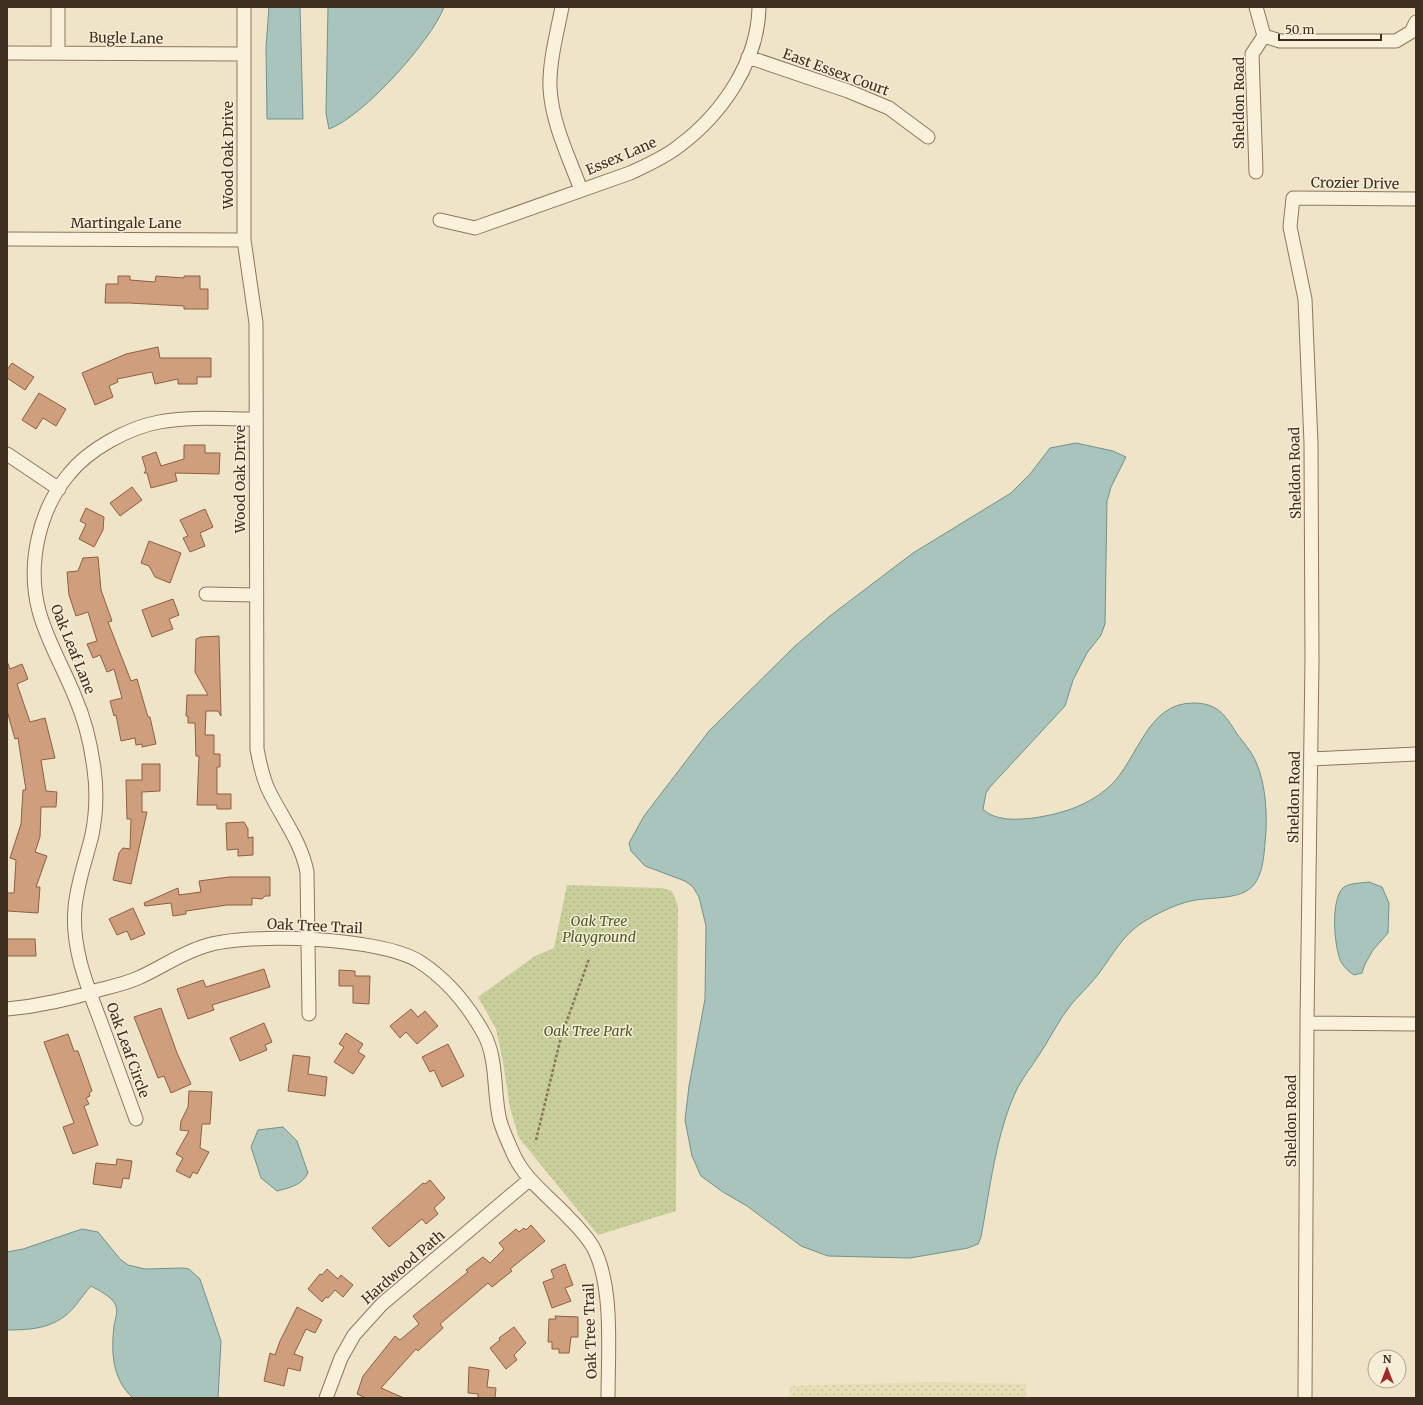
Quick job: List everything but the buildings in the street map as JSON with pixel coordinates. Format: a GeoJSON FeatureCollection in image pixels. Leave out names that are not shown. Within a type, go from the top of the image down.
{"type":"FeatureCollection","features":[{"type":"Feature","properties":{"kind":"street"},"geometry":{"type":"LineString","coordinates":[[58,7],[58,53]]}},
{"type":"Feature","properties":{"kind":"street","name":"Wood Oak Drive"},"geometry":{"type":"LineString","coordinates":[[244,7],[244,240],[256,323],[256,595],[258,749],[261,771],[269,791],[304,856],[307,872],[309,1014]]}},
{"type":"Feature","properties":{"kind":"street"},"geometry":{"type":"LineString","coordinates":[[562,7],[554,44],[550,88],[556,122],[581,190]]}},
{"type":"Feature","properties":{"kind":"street","name":"Essex Lane"},"geometry":{"type":"LineString","coordinates":[[440,220],[475,228],[654,162],[683,143],[710,119],[741,75],[754,45],[759,19],[759,7]]}},
{"type":"Feature","properties":{"kind":"street"},"geometry":{"type":"LineString","coordinates":[[1256,7],[1264,36],[1280,41],[1396,41],[1414,27]]}},
{"type":"Feature","properties":{"kind":"street","name":"Sheldon Road"},"geometry":{"type":"LineString","coordinates":[[1256,172],[1252,54],[1264,36]]}},
{"type":"Feature","properties":{"kind":"street","name":"Bugle Lane"},"geometry":{"type":"LineString","coordinates":[[7,53],[244,54]]}},
{"type":"Feature","properties":{"kind":"street","name":"East Essex Court"},"geometry":{"type":"LineString","coordinates":[[748,57],[848,91],[890,108],[928,137]]}},
{"type":"Feature","properties":{"kind":"street","name":"Sheldon Road"},"geometry":{"type":"LineString","coordinates":[[1293,198],[1290,227],[1305,299],[1311,443],[1311,759],[1307,1023],[1305,1398]]}},
{"type":"Feature","properties":{"kind":"street","name":"Crozier Drive"},"geometry":{"type":"LineString","coordinates":[[1293,198],[1416,199]]}},
{"type":"Feature","properties":{"kind":"street","name":"Martingale Lane"},"geometry":{"type":"LineString","coordinates":[[7,239],[244,240]]}},
{"type":"Feature","properties":{"kind":"street","name":"Oak Leaf Lane"},"geometry":{"type":"LineString","coordinates":[[90,993],[77,952],[75,909],[80,876],[92,834],[95,772],[92,751],[76,699],[45,629],[35,591],[34,564],[38,538],[50,502],[69,474],[92,453],[110,440],[134,429],[159,422],[184,419],[256,419]]}},
{"type":"Feature","properties":{"kind":"street"},"geometry":{"type":"LineString","coordinates":[[7,454],[59,489]]}},
{"type":"Feature","properties":{"kind":"street"},"geometry":{"type":"LineString","coordinates":[[206,594],[256,595]]}},
{"type":"Feature","properties":{"kind":"street"},"geometry":{"type":"LineString","coordinates":[[1311,759],[1416,754]]}},
{"type":"Feature","properties":{"kind":"street","name":"Oak Tree Trail"},"geometry":{"type":"LineString","coordinates":[[7,1009],[36,1007],[90,993],[137,978],[182,955],[203,946],[222,941],[308,940],[355,942],[389,950],[418,960],[447,982],[466,1005],[486,1038],[494,1073],[500,1121],[514,1156],[529,1180],[568,1217],[592,1246],[604,1276],[607,1294],[608,1398]]}},
{"type":"Feature","properties":{"kind":"street","name":"Oak Leaf Circle"},"geometry":{"type":"LineString","coordinates":[[90,993],[136,1119]]}},
{"type":"Feature","properties":{"kind":"street"},"geometry":{"type":"LineString","coordinates":[[1307,1023],[1416,1024]]}},
{"type":"Feature","properties":{"kind":"street","name":"Hardwood Path"},"geometry":{"type":"LineString","coordinates":[[326,1398],[341,1358],[354,1335],[382,1304],[529,1180]]}},
{"type":"Feature","properties":{"kind":"path"},"geometry":{"type":"LineString","coordinates":[[536,1140],[561,1037],[588,959]]}},
{"type":"Feature","properties":{"kind":"shaded area"},"geometry":{"type":"Polygon","coordinates":[[[932,1382],[1026,1384],[1026,1398],[790,1398],[790,1386],[932,1382]]]}},
{"type":"Feature","properties":{"kind":"green space","name":"Oak Tree Park"},"geometry":{"type":"Polygon","coordinates":[[[567,885],[662,888],[672,891],[678,906],[676,1211],[598,1235],[519,1138],[510,1108],[496,1029],[478,997],[535,956],[554,948],[567,885]]]}},
{"type":"Feature","properties":{"kind":"water"},"geometry":{"type":"Polygon","coordinates":[[[269,7],[300,7],[303,119],[267,119],[266,47],[269,7]]]}},
{"type":"Feature","properties":{"kind":"water"},"geometry":{"type":"Polygon","coordinates":[[[328,7],[444,7],[426,38],[395,76],[360,110],[343,122],[329,129],[326,113],[328,7]]]}},
{"type":"Feature","properties":{"kind":"water"},"geometry":{"type":"Polygon","coordinates":[[[1076,443],[1113,451],[1126,457],[1111,487],[1107,501],[1105,624],[1101,635],[1087,653],[1073,680],[1065,706],[990,787],[986,793],[983,809],[993,816],[1000,818],[1020,819],[1054,814],[1075,808],[1094,798],[1111,785],[1129,761],[1145,734],[1154,722],[1165,712],[1177,705],[1193,703],[1209,705],[1220,711],[1229,721],[1254,758],[1262,780],[1265,801],[1266,833],[1261,871],[1252,887],[1245,892],[1227,897],[1199,900],[1177,905],[1140,924],[1129,933],[1096,977],[1070,1006],[1020,1083],[1010,1104],[999,1141],[981,1237],[978,1244],[968,1248],[910,1258],[828,1256],[801,1246],[747,1206],[723,1192],[701,1176],[692,1156],[685,1120],[689,1086],[705,999],[706,926],[699,897],[693,887],[685,881],[645,866],[631,851],[629,843],[644,816],[709,731],[794,647],[830,616],[913,553],[1011,493],[1030,474],[1050,448],[1076,443]]]}},
{"type":"Feature","properties":{"kind":"water"},"geometry":{"type":"Polygon","coordinates":[[[1369,882],[1382,887],[1389,903],[1388,933],[1373,950],[1362,973],[1354,975],[1348,971],[1341,962],[1335,935],[1335,912],[1337,901],[1344,887],[1369,882]]]}},
{"type":"Feature","properties":{"kind":"water"},"geometry":{"type":"Polygon","coordinates":[[[283,1127],[297,1141],[308,1173],[299,1183],[277,1191],[261,1178],[251,1147],[258,1130],[283,1127]]]}},
{"type":"Feature","properties":{"kind":"water"},"geometry":{"type":"Polygon","coordinates":[[[82,1229],[98,1232],[120,1259],[128,1265],[145,1269],[189,1269],[200,1279],[221,1341],[218,1398],[133,1398],[126,1391],[114,1365],[113,1346],[114,1326],[117,1312],[116,1307],[113,1301],[101,1291],[91,1286],[75,1306],[61,1319],[36,1328],[7,1330],[7,1252],[23,1249],[82,1229]]]}},
{"type":"Feature","properties":{"kind":"park label","name":"Oak Tree Playground"},"geometry":{"type":"Point","coordinates":[599,930]}}]}
